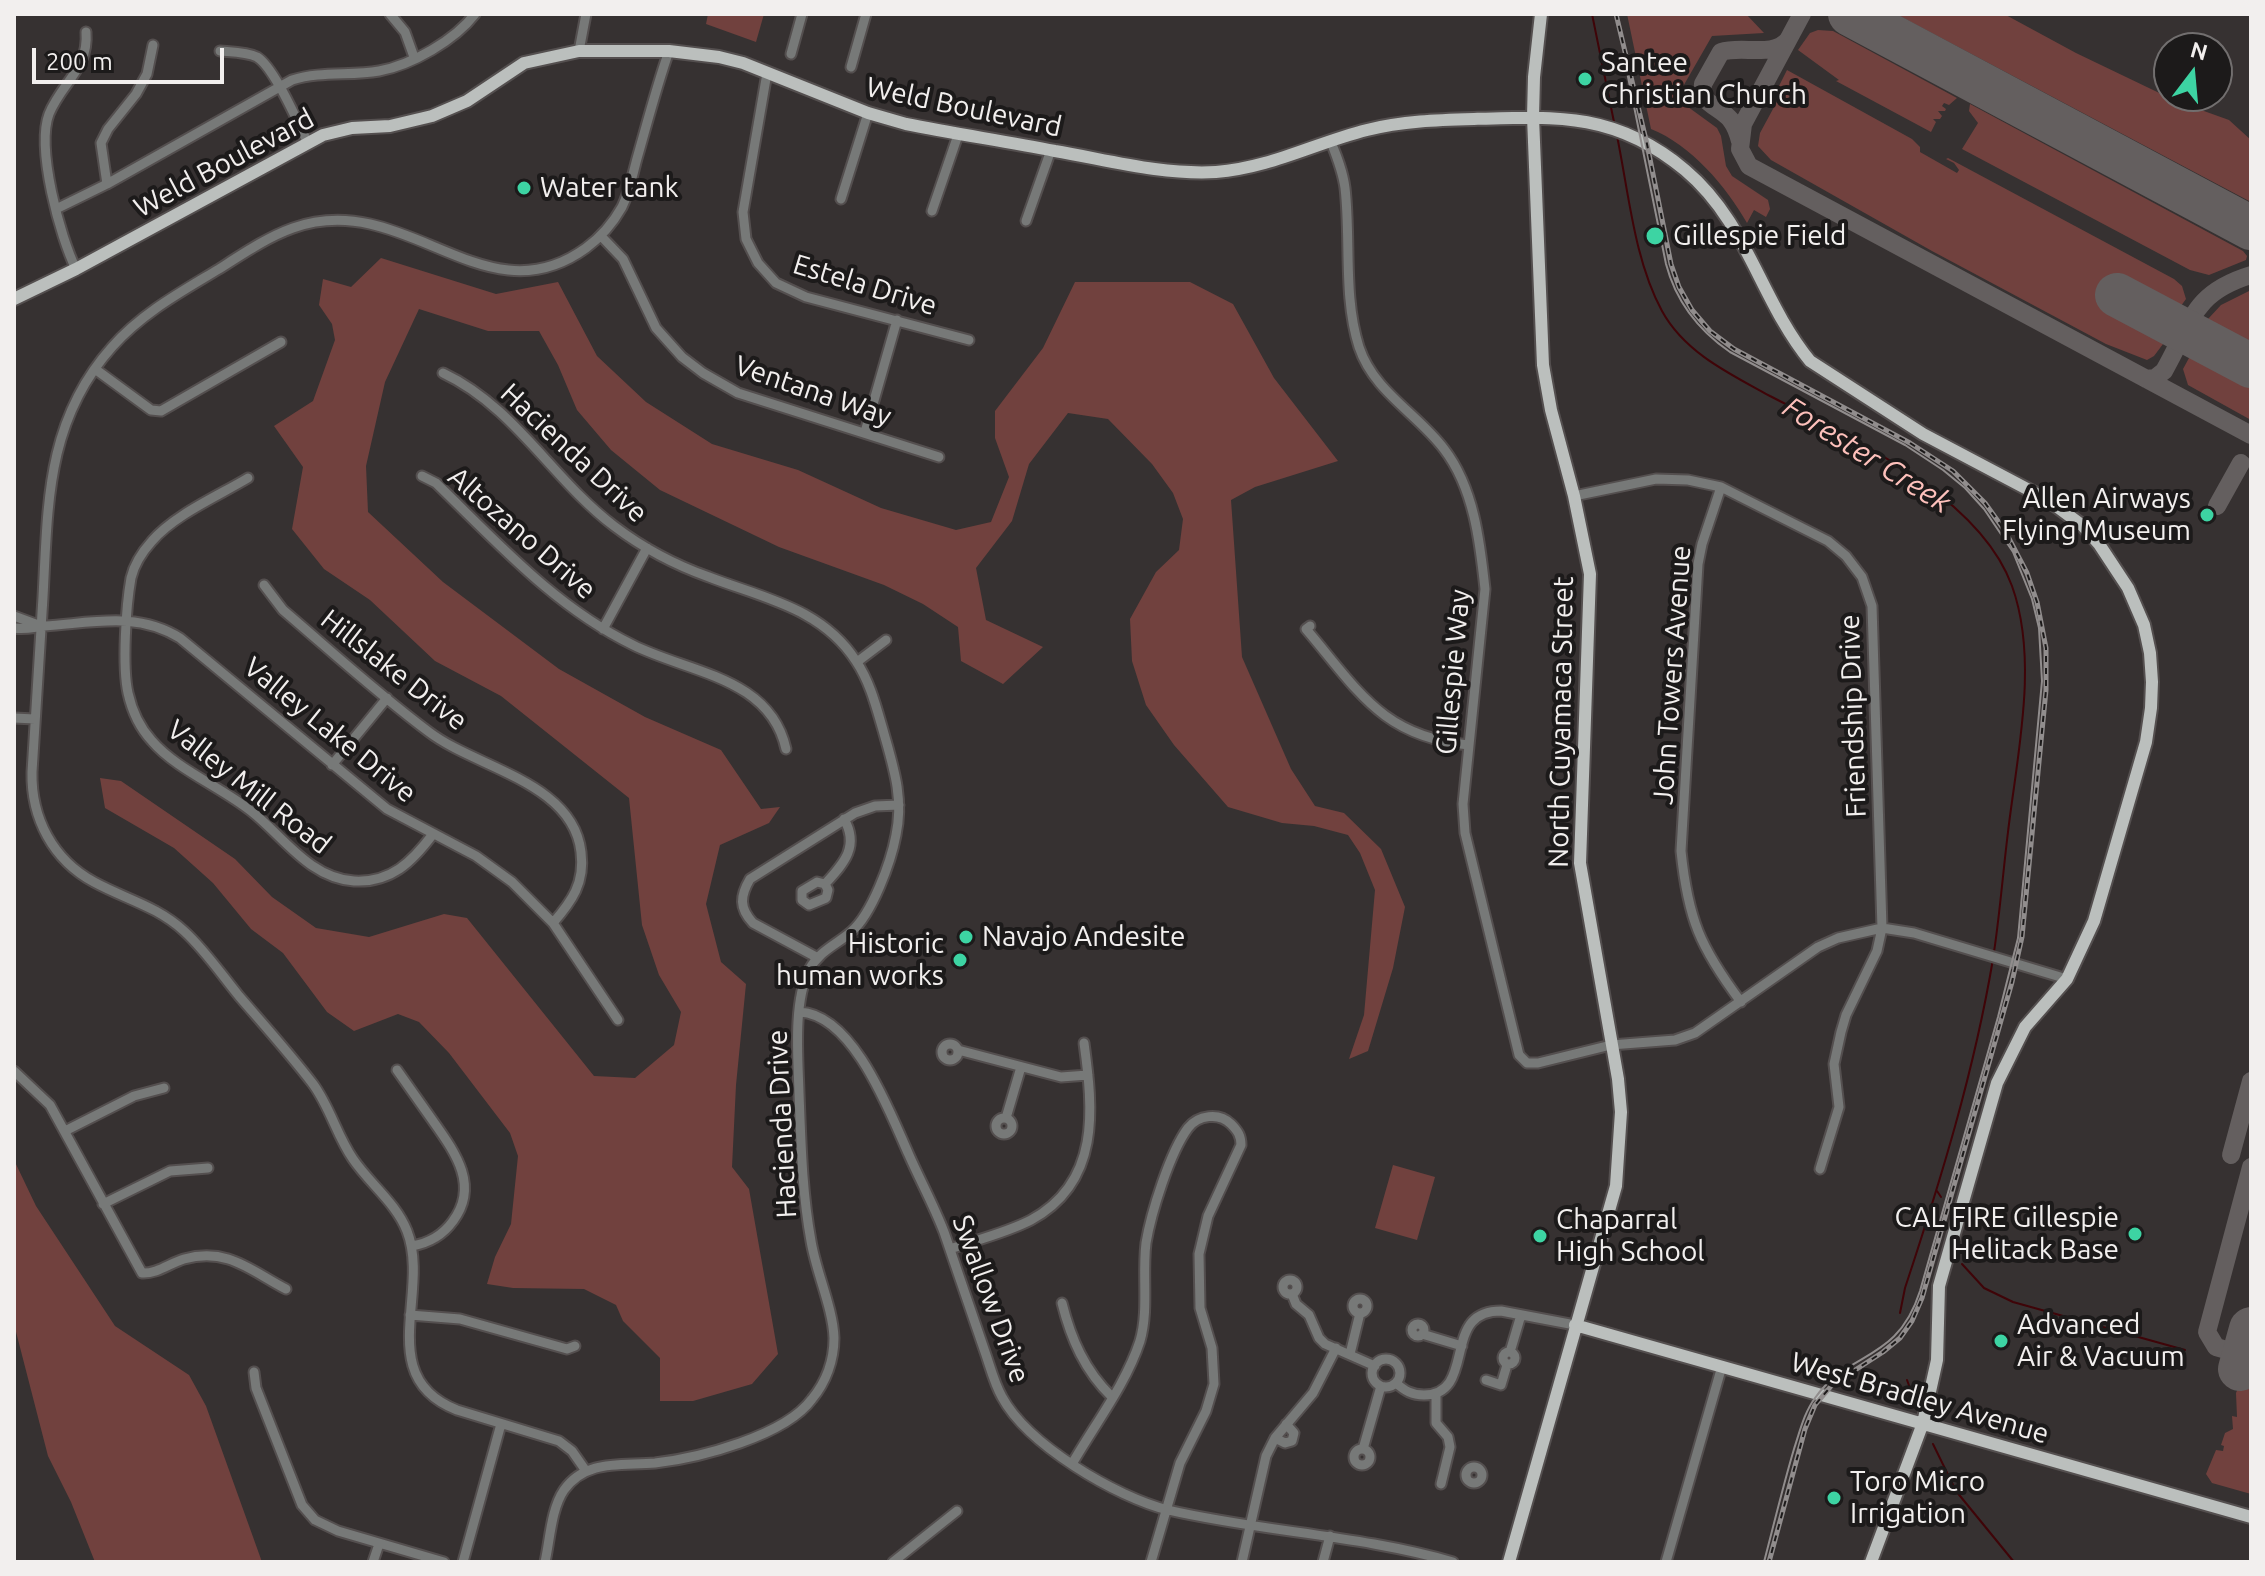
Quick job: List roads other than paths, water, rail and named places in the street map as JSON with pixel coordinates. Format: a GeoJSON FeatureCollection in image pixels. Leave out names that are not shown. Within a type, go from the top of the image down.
{"type":"FeatureCollection","features":[{"type":"Feature","properties":{"kind":"main road","name":"North Cuyamaca Street"},"geometry":{"type":"LineString","coordinates":[[1509,1562],[1616,1186],[1621,1112],[1580,863],[1590,574],[1543,365],[1533,117],[1541,14]]}},
{"type":"Feature","properties":{"kind":"main road","name":"Weld Boulevard"},"geometry":{"type":"LineString","coordinates":[[14,299],[76,269],[323,135],[352,128],[390,126],[432,116],[467,101],[524,63],[579,51],[669,51],[719,57],[868,113],[958,135],[1152,169],[1215,172],[1252,168],[1367,130],[1400,123],[1562,117],[1599,125],[1636,139],[1685,170],[1718,203],[1736,228],[1774,307],[1810,361],[1923,434],[2058,507],[2083,526],[2128,588],[2144,625],[2150,653],[2151,708],[2146,742],[2094,921],[2067,979],[2025,1027],[1997,1083],[1939,1286],[1937,1360],[1923,1423],[1871,1562]]}},
{"type":"Feature","properties":{"kind":"main road","name":"West Bradley Avenue"},"geometry":{"type":"LineString","coordinates":[[1575,1325],[2251,1517]]}},
{"type":"Feature","properties":{"kind":"street"},"geometry":{"type":"LineString","coordinates":[[390,14],[405,32],[414,57]]}},
{"type":"Feature","properties":{"kind":"street"},"geometry":{"type":"LineString","coordinates":[[56,209],[107,184],[292,80],[311,75],[380,71],[448,41],[475,14]]}},
{"type":"Feature","properties":{"kind":"street"},"geometry":{"type":"LineString","coordinates":[[579,51],[586,14]]}},
{"type":"Feature","properties":{"kind":"street"},"geometry":{"type":"LineString","coordinates":[[791,54],[802,14]]}},
{"type":"Feature","properties":{"kind":"street"},"geometry":{"type":"LineString","coordinates":[[851,67],[866,14]]}},
{"type":"Feature","properties":{"kind":"street"},"geometry":{"type":"LineString","coordinates":[[76,269],[67,251],[56,209],[44,133],[50,111],[86,55],[86,32]]}},
{"type":"Feature","properties":{"kind":"street"},"geometry":{"type":"LineString","coordinates":[[107,184],[101,143],[147,74],[153,45]]}},
{"type":"Feature","properties":{"kind":"street"},"geometry":{"type":"LineString","coordinates":[[220,51],[254,55],[274,74],[308,143]]}},
{"type":"Feature","properties":{"kind":"street"},"geometry":{"type":"LineString","coordinates":[[545,1562],[557,1503],[569,1485],[586,1471],[563,1443],[449,1407],[423,1386],[410,1356],[412,1246],[397,1211],[351,1156],[315,1086],[189,935],[151,907],[85,877],[56,849],[40,823],[33,793],[35,719],[52,472],[68,418],[95,369],[121,337],[151,310],[273,235],[301,225],[333,220],[370,224],[480,266],[513,271],[555,264],[575,255],[601,236],[613,222],[627,195],[669,51]]}},
{"type":"Feature","properties":{"kind":"street","name":"Estela Drive"},"geometry":{"type":"LineString","coordinates":[[767,73],[743,212],[746,239],[769,277],[792,291],[969,340]]}},
{"type":"Feature","properties":{"kind":"street"},"geometry":{"type":"LineString","coordinates":[[841,199],[868,113]]}},
{"type":"Feature","properties":{"kind":"street"},"geometry":{"type":"LineString","coordinates":[[932,211],[958,135]]}},
{"type":"Feature","properties":{"kind":"street","name":"Gillespie Way"},"geometry":{"type":"LineString","coordinates":[[1331,142],[1345,189],[1352,313],[1360,351],[1385,391],[1443,447],[1469,496],[1485,589],[1463,804],[1465,833],[1516,1050],[1527,1063],[1538,1063],[1611,1045]]}},
{"type":"Feature","properties":{"kind":"street"},"geometry":{"type":"LineString","coordinates":[[1026,221],[1051,150]]}},
{"type":"Feature","properties":{"kind":"street","name":"Ventana Way"},"geometry":{"type":"LineString","coordinates":[[601,236],[623,259],[656,328],[692,365],[738,393],[939,457]]}},
{"type":"Feature","properties":{"kind":"street"},"geometry":{"type":"LineString","coordinates":[[865,432],[897,320]]}},
{"type":"Feature","properties":{"kind":"street"},"geometry":{"type":"LineString","coordinates":[[95,369],[151,410],[161,411],[281,342]]}},
{"type":"Feature","properties":{"kind":"street","name":"Hacienda Drive"},"geometry":{"type":"LineString","coordinates":[[443,373],[461,382],[507,417],[577,494],[604,518],[647,548],[708,577],[787,605],[808,615],[835,636],[857,662],[871,690],[899,785],[897,830],[892,855],[879,886],[858,926],[818,958],[807,974],[800,1012],[798,1044],[804,1198],[812,1246],[834,1332],[824,1381],[801,1412],[777,1429],[698,1456],[653,1463],[600,1465],[586,1471]]}},
{"type":"Feature","properties":{"kind":"street","name":"Altozano Drive"},"geometry":{"type":"LineString","coordinates":[[422,476],[436,483],[547,590],[603,629],[650,654],[750,693],[774,718],[786,749]]}},
{"type":"Feature","properties":{"kind":"street","name":"Valley Mill Road"},"geometry":{"type":"LineString","coordinates":[[248,478],[166,527],[140,557],[131,577],[127,620],[127,685],[131,705],[145,733],[167,756],[227,792],[259,817],[321,872],[355,881],[387,876],[409,864],[433,834]]}},
{"type":"Feature","properties":{"kind":"street"},"geometry":{"type":"LineString","coordinates":[[1574,496],[1656,479],[1688,480],[1721,487]]}},
{"type":"Feature","properties":{"kind":"street","name":"Friendship Drive"},"geometry":{"type":"LineString","coordinates":[[1721,487],[1828,541],[1846,556],[1862,577],[1872,606],[1882,928],[1877,951],[1841,1032],[1834,1064],[1839,1107],[1820,1169]]}},
{"type":"Feature","properties":{"kind":"street","name":"John Towers Avenue"},"geometry":{"type":"LineString","coordinates":[[1721,487],[1698,564],[1681,851],[1685,890],[1700,938],[1716,968],[1741,1002]]}},
{"type":"Feature","properties":{"kind":"street"},"geometry":{"type":"LineString","coordinates":[[603,629],[647,548]]}},
{"type":"Feature","properties":{"kind":"street","name":"Hillslake Drive"},"geometry":{"type":"LineString","coordinates":[[264,585],[283,610],[431,734],[525,783],[558,805],[573,822],[581,851],[580,882],[574,897],[553,923]]}},
{"type":"Feature","properties":{"kind":"street","name":"Valley Lake Drive"},"geometry":{"type":"LineString","coordinates":[[14,616],[41,626]]}},
{"type":"Feature","properties":{"kind":"street","name":"Valley Lake Drive"},"geometry":{"type":"LineString","coordinates":[[14,628],[27,630],[100,620],[127,620],[158,627],[187,642],[387,809],[476,856],[523,891],[553,923],[618,1020]]}},
{"type":"Feature","properties":{"kind":"street"},"geometry":{"type":"LineString","coordinates":[[1310,626],[1306,629],[1377,712],[1414,733],[1469,745]]}},
{"type":"Feature","properties":{"kind":"street"},"geometry":{"type":"LineString","coordinates":[[857,662],[886,640]]}},
{"type":"Feature","properties":{"kind":"street"},"geometry":{"type":"LineString","coordinates":[[332,765],[387,698]]}},
{"type":"Feature","properties":{"kind":"street"},"geometry":{"type":"LineString","coordinates":[[14,718],[35,719]]}},
{"type":"Feature","properties":{"kind":"street"},"geometry":{"type":"LineString","coordinates":[[818,958],[753,923],[741,903],[742,893],[750,879],[844,819],[868,807],[899,805]]}},
{"type":"Feature","properties":{"kind":"street"},"geometry":{"type":"LineString","coordinates":[[825,884],[845,862],[850,850],[851,835],[844,819]]}},
{"type":"Feature","properties":{"kind":"street"},"geometry":{"type":"LineString","coordinates":[[1611,1045],[1675,1040],[1695,1033],[1823,944],[1882,928],[1914,933],[2067,979]]}},
{"type":"Feature","properties":{"kind":"street","name":"Swallow Drive"},"geometry":{"type":"LineString","coordinates":[[800,1012],[807,1012],[834,1028],[859,1055],[875,1081],[950,1249],[1001,1395],[1018,1421],[1034,1437],[1072,1464],[1122,1492],[1168,1510],[1330,1536],[1449,1561]]}},
{"type":"Feature","properties":{"kind":"street"},"geometry":{"type":"LineString","coordinates":[[950,1249],[1034,1218],[1063,1193],[1080,1167],[1087,1146],[1091,1113],[1084,1043]]}},
{"type":"Feature","properties":{"kind":"street"},"geometry":{"type":"LineString","coordinates":[[958,1050],[1071,1078],[1088,1075]]}},
{"type":"Feature","properties":{"kind":"street"},"geometry":{"type":"LineString","coordinates":[[1006,1118],[1021,1067]]}},
{"type":"Feature","properties":{"kind":"street"},"geometry":{"type":"LineString","coordinates":[[397,1070],[457,1155],[464,1177],[464,1199],[450,1225],[433,1239],[412,1246]]}},
{"type":"Feature","properties":{"kind":"street"},"geometry":{"type":"LineString","coordinates":[[14,1071],[43,1095],[142,1273],[150,1274],[181,1260],[216,1257],[251,1267],[286,1289]]}},
{"type":"Feature","properties":{"kind":"street"},"geometry":{"type":"LineString","coordinates":[[65,1131],[134,1096],[164,1088]]}},
{"type":"Feature","properties":{"kind":"street"},"geometry":{"type":"LineString","coordinates":[[1072,1464],[1112,1397],[1142,1336],[1143,1282],[1149,1230],[1160,1192],[1187,1130],[1205,1117],[1225,1119],[1240,1135],[1241,1150],[1208,1216],[1199,1254],[1200,1308],[1212,1348],[1214,1384],[1206,1411],[1180,1463],[1151,1562]]}},
{"type":"Feature","properties":{"kind":"street"},"geometry":{"type":"LineString","coordinates":[[103,1204],[170,1171],[208,1168]]}},
{"type":"Feature","properties":{"kind":"street"},"geometry":{"type":"LineString","coordinates":[[1292,1294],[1296,1304],[1309,1315],[1319,1338],[1375,1366]]}},
{"type":"Feature","properties":{"kind":"street"},"geometry":{"type":"LineString","coordinates":[[1062,1303],[1069,1333],[1085,1363],[1112,1397]]}},
{"type":"Feature","properties":{"kind":"street"},"geometry":{"type":"LineString","coordinates":[[1396,1383],[1411,1394],[1436,1393],[1453,1379],[1469,1327],[1480,1316],[1501,1311],[1575,1325]]}},
{"type":"Feature","properties":{"kind":"street"},"geometry":{"type":"LineString","coordinates":[[1350,1354],[1360,1313]]}},
{"type":"Feature","properties":{"kind":"street"},"geometry":{"type":"LineString","coordinates":[[410,1315],[460,1319],[567,1349],[575,1346]]}},
{"type":"Feature","properties":{"kind":"street"},"geometry":{"type":"LineString","coordinates":[[1486,1380],[1501,1385],[1507,1365],[1515,1360],[1510,1352],[1521,1315]]}},
{"type":"Feature","properties":{"kind":"street"},"geometry":{"type":"LineString","coordinates":[[1422,1334],[1462,1346]]}},
{"type":"Feature","properties":{"kind":"street"},"geometry":{"type":"LineString","coordinates":[[1242,1562],[1266,1456],[1275,1438],[1313,1393],[1336,1348]]}},
{"type":"Feature","properties":{"kind":"street"},"geometry":{"type":"LineString","coordinates":[[1386,1360],[1394,1362],[1400,1370],[1396,1383],[1390,1387],[1381,1386],[1373,1378],[1375,1366],[1386,1360]]}},
{"type":"Feature","properties":{"kind":"street"},"geometry":{"type":"LineString","coordinates":[[1666,1562],[1722,1366]]}},
{"type":"Feature","properties":{"kind":"street"},"geometry":{"type":"LineString","coordinates":[[254,1372],[256,1388],[302,1505],[324,1525],[444,1562]]}},
{"type":"Feature","properties":{"kind":"street"},"geometry":{"type":"LineString","coordinates":[[1363,1449],[1381,1386]]}},
{"type":"Feature","properties":{"kind":"street"},"geometry":{"type":"LineString","coordinates":[[1436,1393],[1436,1423],[1448,1437],[1450,1447],[1441,1484]]}},
{"type":"Feature","properties":{"kind":"street"},"geometry":{"type":"LineString","coordinates":[[463,1562],[501,1424]]}},
{"type":"Feature","properties":{"kind":"street"},"geometry":{"type":"LineString","coordinates":[[1275,1438],[1285,1443],[1292,1441],[1294,1433],[1286,1424]]}},
{"type":"Feature","properties":{"kind":"street"},"geometry":{"type":"LineString","coordinates":[[1446,1468],[1465,1473]]}},
{"type":"Feature","properties":{"kind":"street"},"geometry":{"type":"LineString","coordinates":[[893,1562],[957,1511]]}},
{"type":"Feature","properties":{"kind":"street"},"geometry":{"type":"LineString","coordinates":[[1323,1562],[1330,1536]]}},
{"type":"Feature","properties":{"kind":"street"},"geometry":{"type":"LineString","coordinates":[[373,1562],[379,1544]]}},
{"type":"Feature","properties":{"kind":"street"},"geometry":{"type":"LineString","coordinates":[[1404,1562],[1407,1550]]}},
{"type":"Feature","properties":{"kind":"waterway","name":"Forester Creek"},"geometry":{"type":"LineString","coordinates":[[1592,14],[1614,122]]}},
{"type":"Feature","properties":{"kind":"waterway","name":"Forester Creek"},"geometry":{"type":"LineString","coordinates":[[1617,136],[1645,270],[1662,311],[1683,339],[1724,371],[1873,451],[1942,497],[1972,524],[1995,553],[2012,586],[2024,645],[2024,708],[1994,952]]}},
{"type":"Feature","properties":{"kind":"waterway","name":"Forester Creek"},"geometry":{"type":"LineString","coordinates":[[1900,1313],[1966,1084],[1993,959]]}},
{"type":"Feature","properties":{"kind":"waterway"},"geometry":{"type":"LineString","coordinates":[[1937,1191],[1941,1197]]}},
{"type":"Feature","properties":{"kind":"waterway"},"geometry":{"type":"LineString","coordinates":[[1962,1264],[1984,1288],[2013,1302],[2185,1350]]}},
{"type":"Feature","properties":{"kind":"waterway","name":"Forester Creek"},"geometry":{"type":"LineString","coordinates":[[1907,1380],[1914,1399]]}},
{"type":"Feature","properties":{"kind":"waterway","name":"Forester Creek"},"geometry":{"type":"LineString","coordinates":[[1933,1444],[1956,1491],[2014,1562]]}},
{"type":"Feature","properties":{"kind":"tram line"},"geometry":{"type":"LineString","coordinates":[[1625,62],[1666,264],[1682,303],[1698,325],[1730,352],[1905,445],[1965,488],[1984,509],[2013,552],[2032,599],[2039,628],[2042,681],[2018,938],[1920,1291],[1899,1331],[1886,1344],[1828,1383],[1811,1404],[1794,1449],[1764,1562]]}},
{"type":"Feature","properties":{"kind":"railway"},"geometry":{"type":"LineString","coordinates":[[1616,14],[1671,264],[1692,310],[1710,331],[1734,349],[1910,443],[1953,471],[1985,503],[2005,531],[2027,573],[2037,602],[2046,648],[2046,690],[2022,937],[1922,1298],[1900,1338],[1832,1385],[1815,1405],[1805,1429],[1769,1562]]}},
{"type":"Feature","properties":{"kind":"place","name":"Santee Christian Church"},"geometry":{"type":"Point","coordinates":[1585,79]}},
{"type":"Feature","properties":{"kind":"place","name":"Water tank"},"geometry":{"type":"Point","coordinates":[524,188]}},
{"type":"Feature","properties":{"kind":"place","name":"Gillespie Field"},"geometry":{"type":"Point","coordinates":[1655,236]}},
{"type":"Feature","properties":{"kind":"place","name":"Allen Airways Flying Museum"},"geometry":{"type":"Point","coordinates":[2207,515]}},
{"type":"Feature","properties":{"kind":"place","name":"Navajo Andesite"},"geometry":{"type":"Point","coordinates":[966,937]}},
{"type":"Feature","properties":{"kind":"place","name":"Historic human works"},"geometry":{"type":"Point","coordinates":[960,960]}},
{"type":"Feature","properties":{"kind":"place","name":"CAL FIRE Gillespie Helitack Base"},"geometry":{"type":"Point","coordinates":[2135,1234]}},
{"type":"Feature","properties":{"kind":"place","name":"Chaparral High School"},"geometry":{"type":"Point","coordinates":[1540,1236]}},
{"type":"Feature","properties":{"kind":"place","name":"Advanced Air & Vacuum"},"geometry":{"type":"Point","coordinates":[2001,1341]}},
{"type":"Feature","properties":{"kind":"place","name":"Toro Micro Irrigation"},"geometry":{"type":"Point","coordinates":[1834,1498]}}]}
